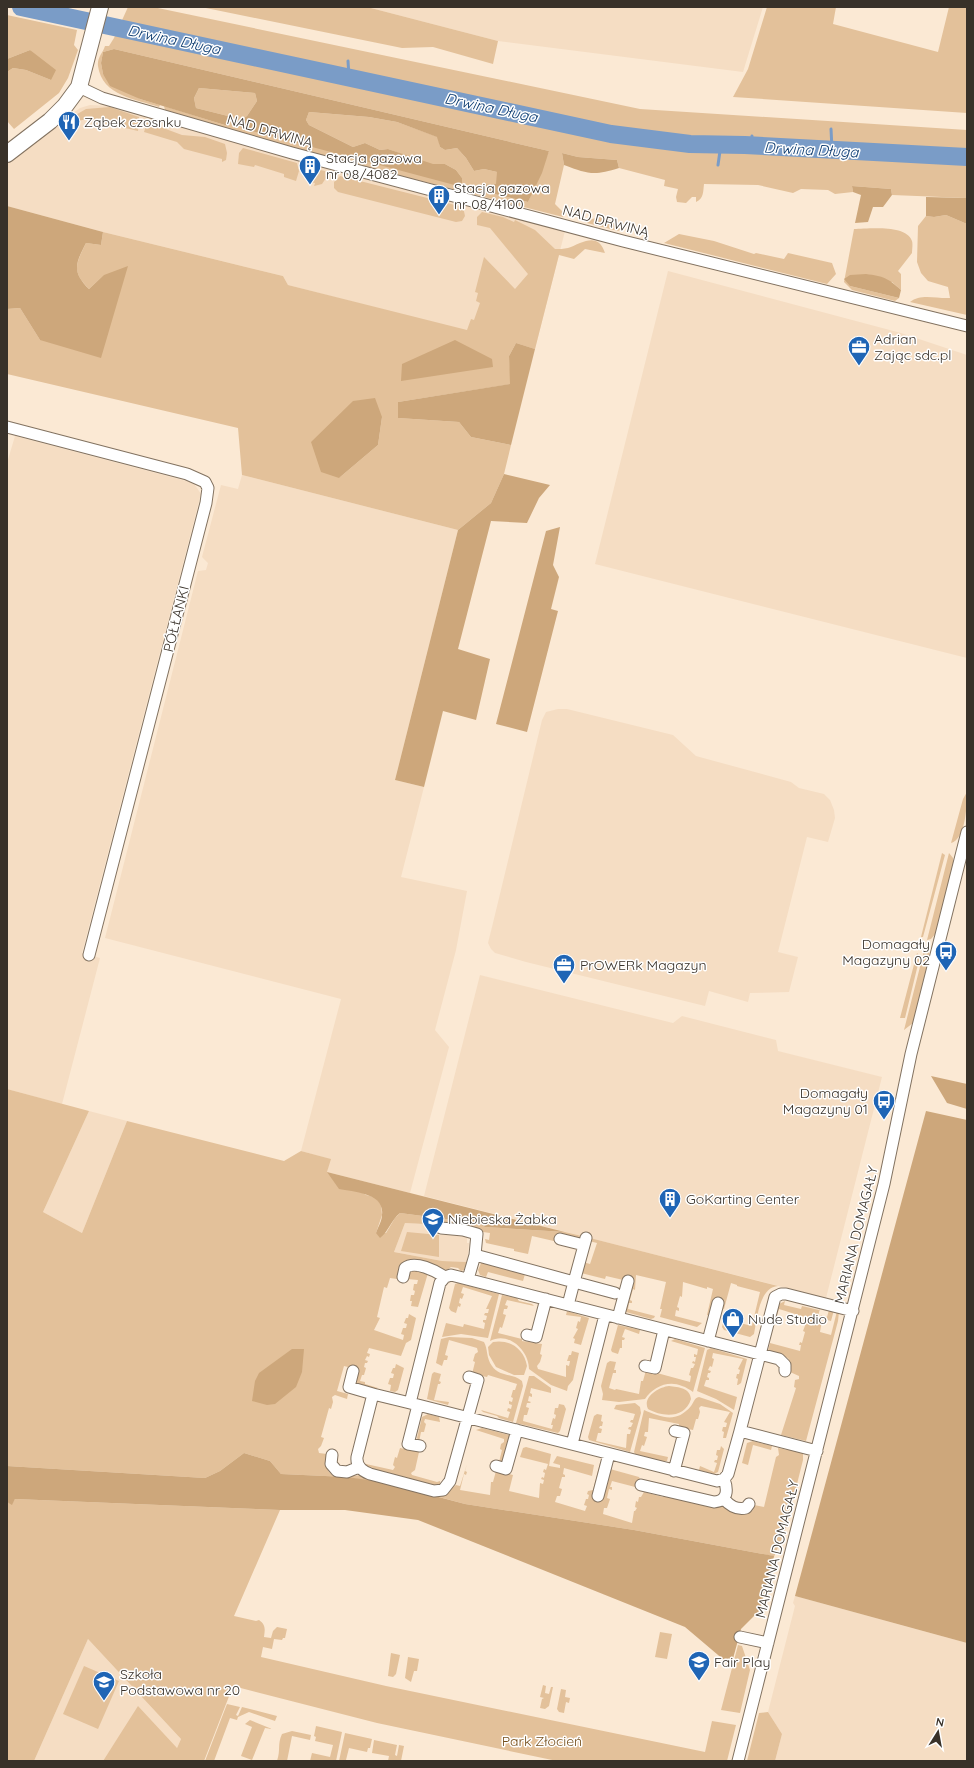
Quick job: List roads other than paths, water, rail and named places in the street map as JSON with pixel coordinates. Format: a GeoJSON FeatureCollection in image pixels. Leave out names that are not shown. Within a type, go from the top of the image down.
{"type":"FeatureCollection","features":[{"type":"Feature","properties":{"kind":"street"},"geometry":{"type":"LineString","coordinates":[[7,154],[50,121],[65,106],[79,87],[100,7]]}},
{"type":"Feature","properties":{"kind":"street","name":"NAD DRWINĄ"},"geometry":{"type":"LineString","coordinates":[[79,87],[102,98],[297,154],[654,249],[967,326]]}},
{"type":"Feature","properties":{"kind":"street","name":"PÓŁŁANKI"},"geometry":{"type":"LineString","coordinates":[[7,427],[187,474],[205,482],[208,488],[206,503],[161,681],[89,955]]}},
{"type":"Feature","properties":{"kind":"street","name":"MARIANA DOMAGAŁY"},"geometry":{"type":"LineString","coordinates":[[738,1761],[853,1311],[884,1184],[911,1054],[967,832]]}},
{"type":"Feature","properties":{"kind":"street"},"geometry":{"type":"LineString","coordinates":[[441,1228],[463,1230],[480,1234],[468,1279]]}},
{"type":"Feature","properties":{"kind":"street"},"geometry":{"type":"LineString","coordinates":[[560,1239],[585,1242],[568,1305]]}},
{"type":"Feature","properties":{"kind":"street"},"geometry":{"type":"LineString","coordinates":[[474,1255],[615,1293]]}},
{"type":"Feature","properties":{"kind":"street"},"geometry":{"type":"LineString","coordinates":[[403,1277],[406,1268],[412,1265],[430,1269],[445,1277]]}},
{"type":"Feature","properties":{"kind":"street"},"geometry":{"type":"LineString","coordinates":[[420,1446],[404,1442],[414,1404],[440,1283],[445,1277],[454,1275],[782,1360],[785,1365],[785,1371]]}},
{"type":"Feature","properties":{"kind":"street"},"geometry":{"type":"LineString","coordinates":[[618,1318],[628,1281]]}},
{"type":"Feature","properties":{"kind":"street"},"geometry":{"type":"LineString","coordinates":[[353,1371],[349,1387],[373,1394],[468,1417],[674,1471],[715,1480],[724,1479],[729,1473],[773,1302],[777,1295],[788,1295],[853,1311]]}},
{"type":"Feature","properties":{"kind":"street"},"geometry":{"type":"LineString","coordinates":[[536,1337],[546,1299]]}},
{"type":"Feature","properties":{"kind":"street"},"geometry":{"type":"LineString","coordinates":[[708,1341],[718,1303]]}},
{"type":"Feature","properties":{"kind":"street"},"geometry":{"type":"LineString","coordinates":[[572,1444],[605,1315]]}},
{"type":"Feature","properties":{"kind":"street"},"geometry":{"type":"LineString","coordinates":[[654,1368],[664,1330]]}},
{"type":"Feature","properties":{"kind":"street"},"geometry":{"type":"LineString","coordinates":[[373,1394],[357,1457],[359,1467],[370,1474],[434,1491],[443,1490],[450,1481],[478,1379]]}},
{"type":"Feature","properties":{"kind":"street"},"geometry":{"type":"LineString","coordinates":[[496,1466],[506,1469],[517,1430]]}},
{"type":"Feature","properties":{"kind":"street"},"geometry":{"type":"LineString","coordinates":[[740,1431],[817,1451]]}},
{"type":"Feature","properties":{"kind":"street"},"geometry":{"type":"LineString","coordinates":[[674,1471],[684,1433]]}},
{"type":"Feature","properties":{"kind":"street"},"geometry":{"type":"LineString","coordinates":[[598,1496],[609,1454]]}},
{"type":"Feature","properties":{"kind":"street"},"geometry":{"type":"LineString","coordinates":[[332,1455],[331,1464],[337,1471],[347,1472],[359,1467]]}},
{"type":"Feature","properties":{"kind":"street"},"geometry":{"type":"LineString","coordinates":[[724,1479],[727,1491],[724,1500]]}},
{"type":"Feature","properties":{"kind":"street"},"geometry":{"type":"LineString","coordinates":[[641,1485],[714,1502],[724,1500]]}},
{"type":"Feature","properties":{"kind":"street"},"geometry":{"type":"LineString","coordinates":[[724,1500],[731,1506],[741,1509],[746,1508],[748,1504]]}},
{"type":"Feature","properties":{"kind":"street"},"geometry":{"type":"LineString","coordinates":[[740,1637],[768,1643]]}},
{"type":"Feature","properties":{"kind":"waterway","name":"Drwina Długa"},"geometry":{"type":"LineString","coordinates":[[21,7],[611,134],[690,144],[745,145],[967,157]]}},
{"type":"Feature","properties":{"kind":"waterway"},"geometry":{"type":"LineString","coordinates":[[348,61],[349,77]]}},
{"type":"Feature","properties":{"kind":"waterway"},"geometry":{"type":"LineString","coordinates":[[831,129],[832,149]]}},
{"type":"Feature","properties":{"kind":"waterway"},"geometry":{"type":"LineString","coordinates":[[751,145],[752,136]]}},
{"type":"Feature","properties":{"kind":"waterway"},"geometry":{"type":"LineString","coordinates":[[718,165],[721,144]]}},
{"type":"Feature","properties":{"kind":"place","name":"Ząbek czosnku"},"geometry":{"type":"Point","coordinates":[69,142]}},
{"type":"Feature","properties":{"kind":"place","name":"Stacja gazowa nr 08/4082"},"geometry":{"type":"Point","coordinates":[310,186]}},
{"type":"Feature","properties":{"kind":"place","name":"Stacja gazowa nr 08/4100"},"geometry":{"type":"Point","coordinates":[439,216]}},
{"type":"Feature","properties":{"kind":"place","name":"Adrian Zając sdc.pl"},"geometry":{"type":"Point","coordinates":[859,366]}},
{"type":"Feature","properties":{"kind":"place","name":"Domagały Magazyny 02"},"geometry":{"type":"Point","coordinates":[946,972]}},
{"type":"Feature","properties":{"kind":"place","name":"PrOWERk Magazyn"},"geometry":{"type":"Point","coordinates":[564,984]}},
{"type":"Feature","properties":{"kind":"place","name":"Domagały Magazyny 01"},"geometry":{"type":"Point","coordinates":[884,1120]}},
{"type":"Feature","properties":{"kind":"place","name":"GoKarting Center"},"geometry":{"type":"Point","coordinates":[670,1218]}},
{"type":"Feature","properties":{"kind":"place","name":"Niebieska Żabka"},"geometry":{"type":"Point","coordinates":[433,1238]}},
{"type":"Feature","properties":{"kind":"place","name":"Nude Studio"},"geometry":{"type":"Point","coordinates":[733,1338]}},
{"type":"Feature","properties":{"kind":"place","name":"Fair Play"},"geometry":{"type":"Point","coordinates":[699,1682]}},
{"type":"Feature","properties":{"kind":"place","name":"Szkoła Podstawowa nr 20"},"geometry":{"type":"Point","coordinates":[104,1702]}},
{"type":"Feature","properties":{"kind":"park label","name":"Park Złocień"},"geometry":{"type":"Point","coordinates":[542,1741]}}]}
